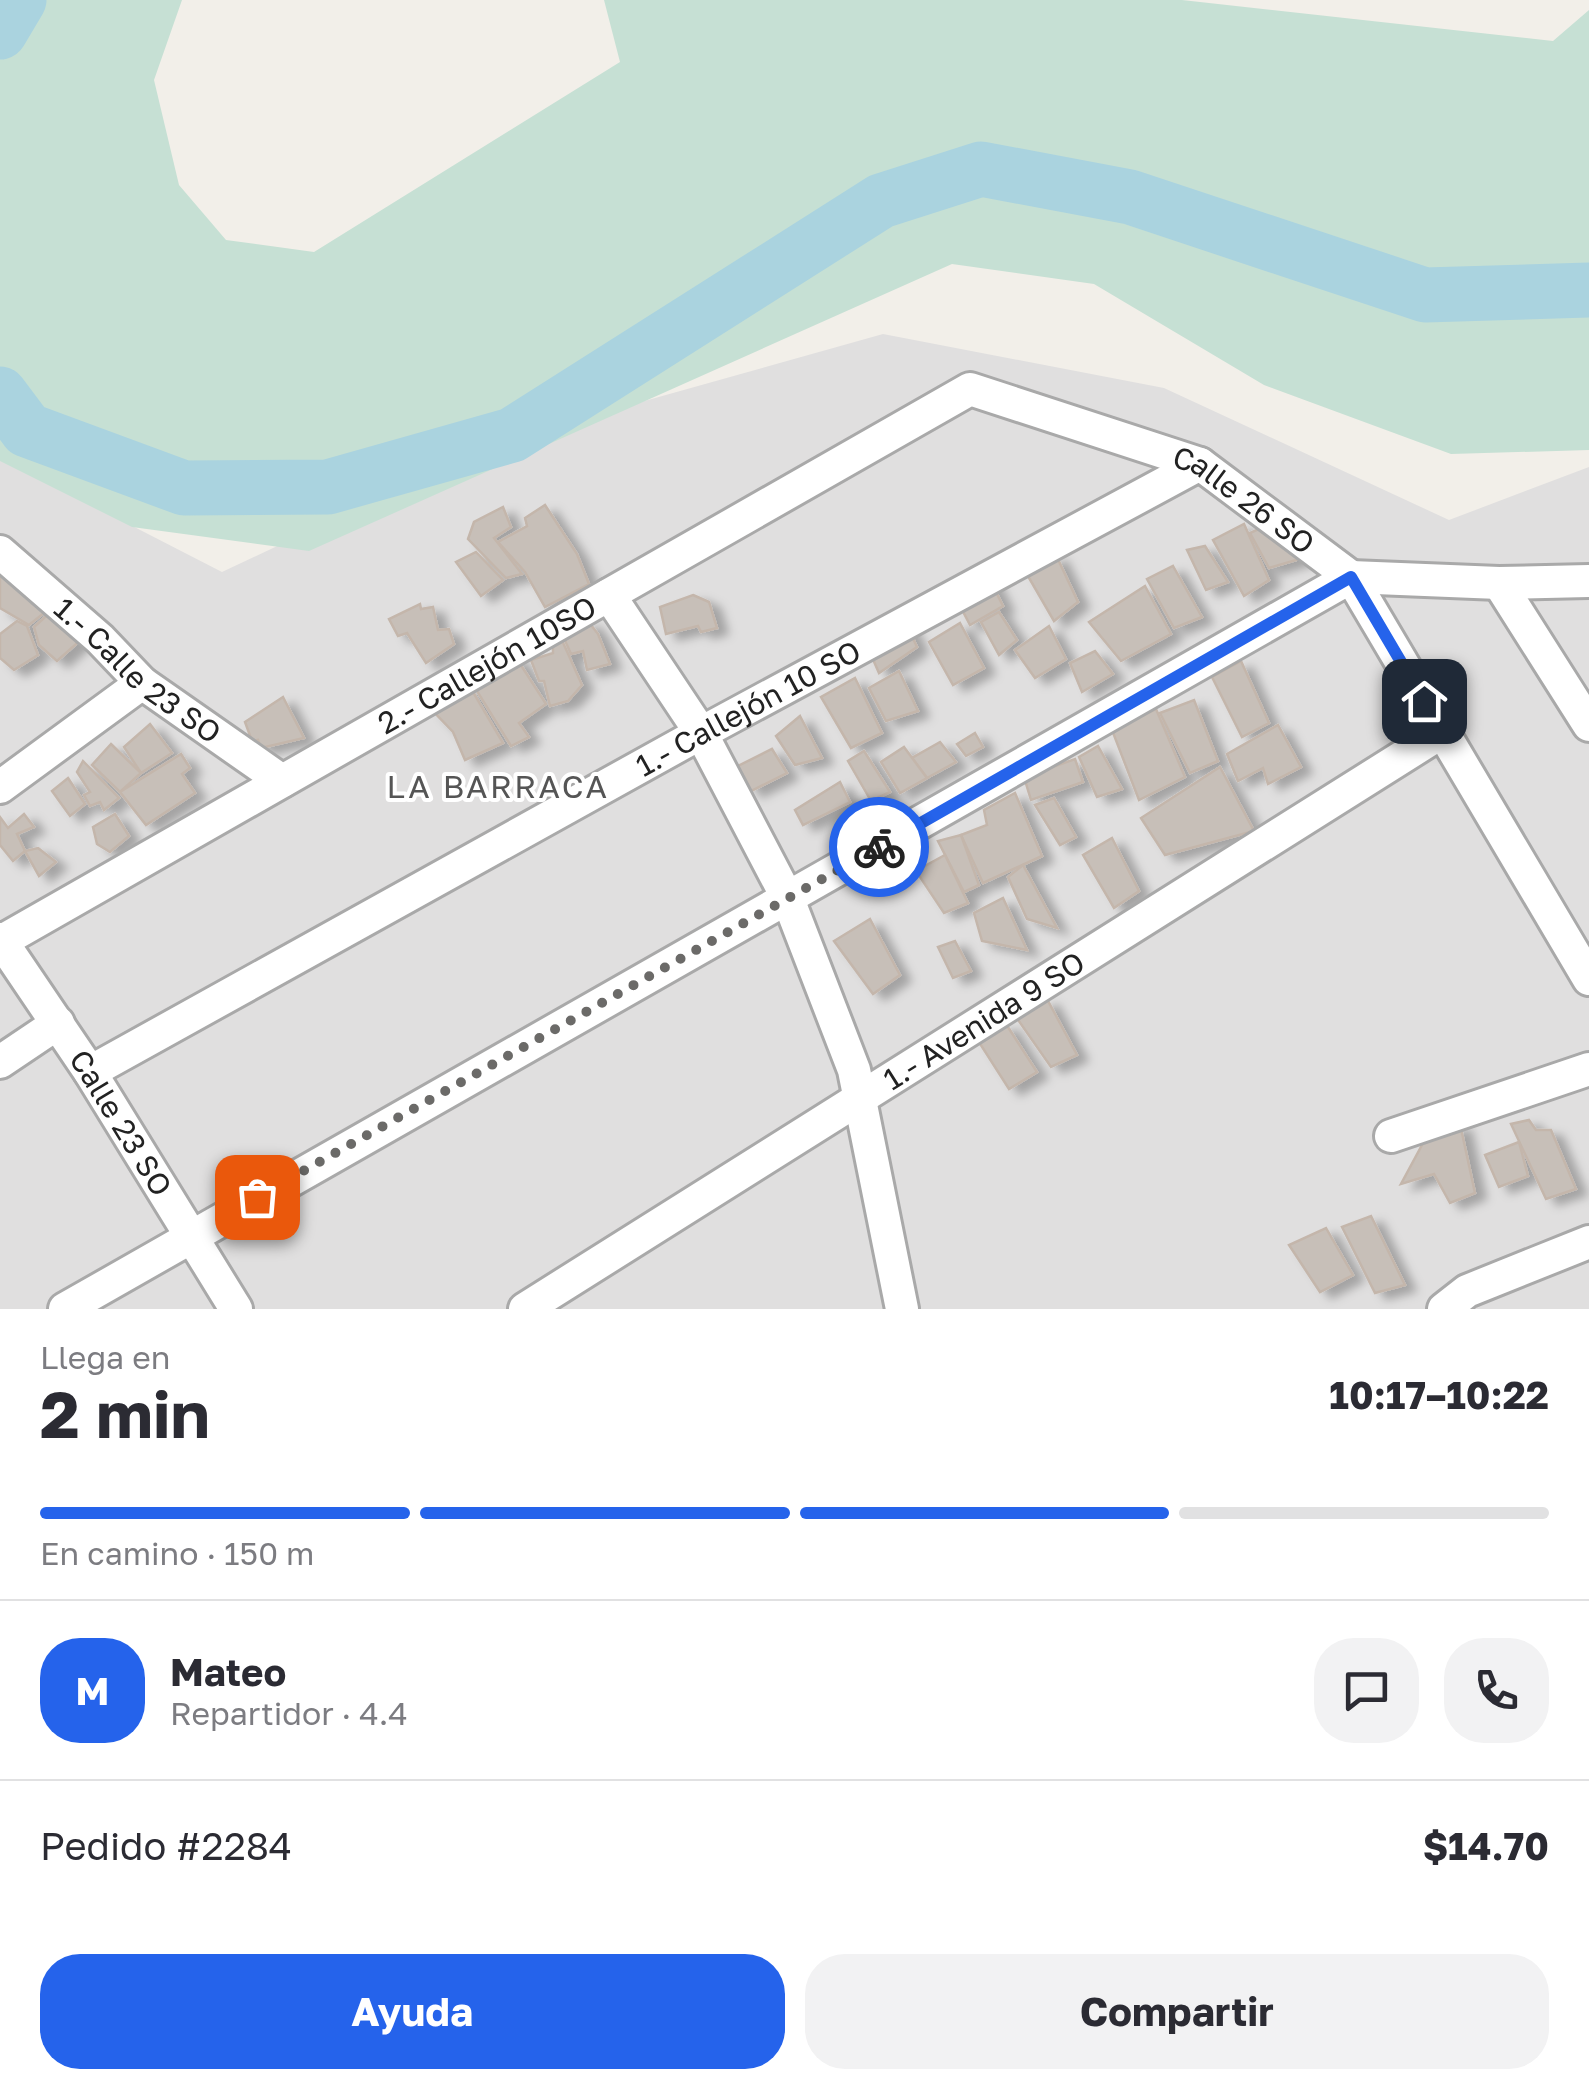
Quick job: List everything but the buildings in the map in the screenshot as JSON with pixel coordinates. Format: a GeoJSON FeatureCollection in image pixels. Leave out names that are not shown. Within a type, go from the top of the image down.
{"type":"FeatureCollection","features":[{"type":"Feature","properties":{"kind":"street","name":"Calle 26 SO"},"geometry":{"type":"LineString","coordinates":[[970,389],[1200,464],[1351,577],[1589,979]]}},
{"type":"Feature","properties":{"kind":"street","name":"2.- Callejón 10SO"},"geometry":{"type":"LineString","coordinates":[[1,940],[970,389]]}},
{"type":"Feature","properties":{"kind":"street","name":"1.- Callejón 10 SO"},"geometry":{"type":"LineString","coordinates":[[90,1072],[701,733],[1200,464]]}},
{"type":"Feature","properties":{"kind":"street","name":"1.- Calle 23 SO"},"geometry":{"type":"LineString","coordinates":[[0,552],[100,639],[142,683],[282,782]]}},
{"type":"Feature","properties":{"kind":"street"},"geometry":{"type":"LineString","coordinates":[[65,1309],[190,1234],[1351,577],[1499,583],[1589,581]]}},
{"type":"Feature","properties":{"kind":"street"},"geometry":{"type":"LineString","coordinates":[[1499,583],[1589,725]]}},
{"type":"Feature","properties":{"kind":"street"},"geometry":{"type":"LineString","coordinates":[[609,595],[701,733],[788,899],[854,1070],[902,1309]]}},
{"type":"Feature","properties":{"kind":"street"},"geometry":{"type":"LineString","coordinates":[[0,787],[142,683]]}},
{"type":"Feature","properties":{"kind":"street","name":"1.- Avenida 9 SO"},"geometry":{"type":"LineString","coordinates":[[525,1309],[1442,732]]}},
{"type":"Feature","properties":{"kind":"street","name":"Calle 23 SO"},"geometry":{"type":"LineString","coordinates":[[1,940],[90,1072],[236,1309]]}},
{"type":"Feature","properties":{"kind":"street"},"geometry":{"type":"LineString","coordinates":[[0,1062],[58,1023]]}},
{"type":"Feature","properties":{"kind":"street"},"geometry":{"type":"LineString","coordinates":[[1391,1136],[1589,1069]]}},
{"type":"Feature","properties":{"kind":"street"},"geometry":{"type":"LineString","coordinates":[[1444,1309],[1467,1291],[1589,1242]]}},
{"type":"Feature","properties":{"kind":"shaded area"},"geometry":{"type":"Polygon","coordinates":[[[883,334],[1164,388],[1449,520],[1589,467],[1589,1309],[0,1309],[0,458],[222,572],[498,442],[883,334]]]}},
{"type":"Feature","properties":{"kind":"green space"},"geometry":{"type":"Polygon","coordinates":[[[0,0],[182,0],[154,80],[179,185],[226,240],[314,252],[620,62],[604,0],[1182,0],[1553,41],[1589,10],[1589,450],[1451,454],[1264,385],[1094,284],[952,264],[309,551],[132,527],[0,461],[0,0]]]}},
{"type":"Feature","properties":{"kind":"waterway"},"geometry":{"type":"LineString","coordinates":[[0,32],[19,0]]}},
{"type":"Feature","properties":{"kind":"waterway"},"geometry":{"type":"LineString","coordinates":[[0,394],[27,430],[184,488],[328,487],[512,435],[881,201],[981,169],[1130,197],[1425,295],[1589,290]]}},
{"type":"Feature","properties":{"kind":"way so far"},"geometry":{"type":"LineString","coordinates":[[257,1197],[879,847]]}},
{"type":"Feature","properties":{"kind":"district","name":"LA BARRACA"},"geometry":{"type":"Point","coordinates":[498,786]}},
{"type":"Feature","properties":{"kind":"route"},"geometry":{"type":"LineString","coordinates":[[879,847],[1351,577],[1424,701]]}}]}
